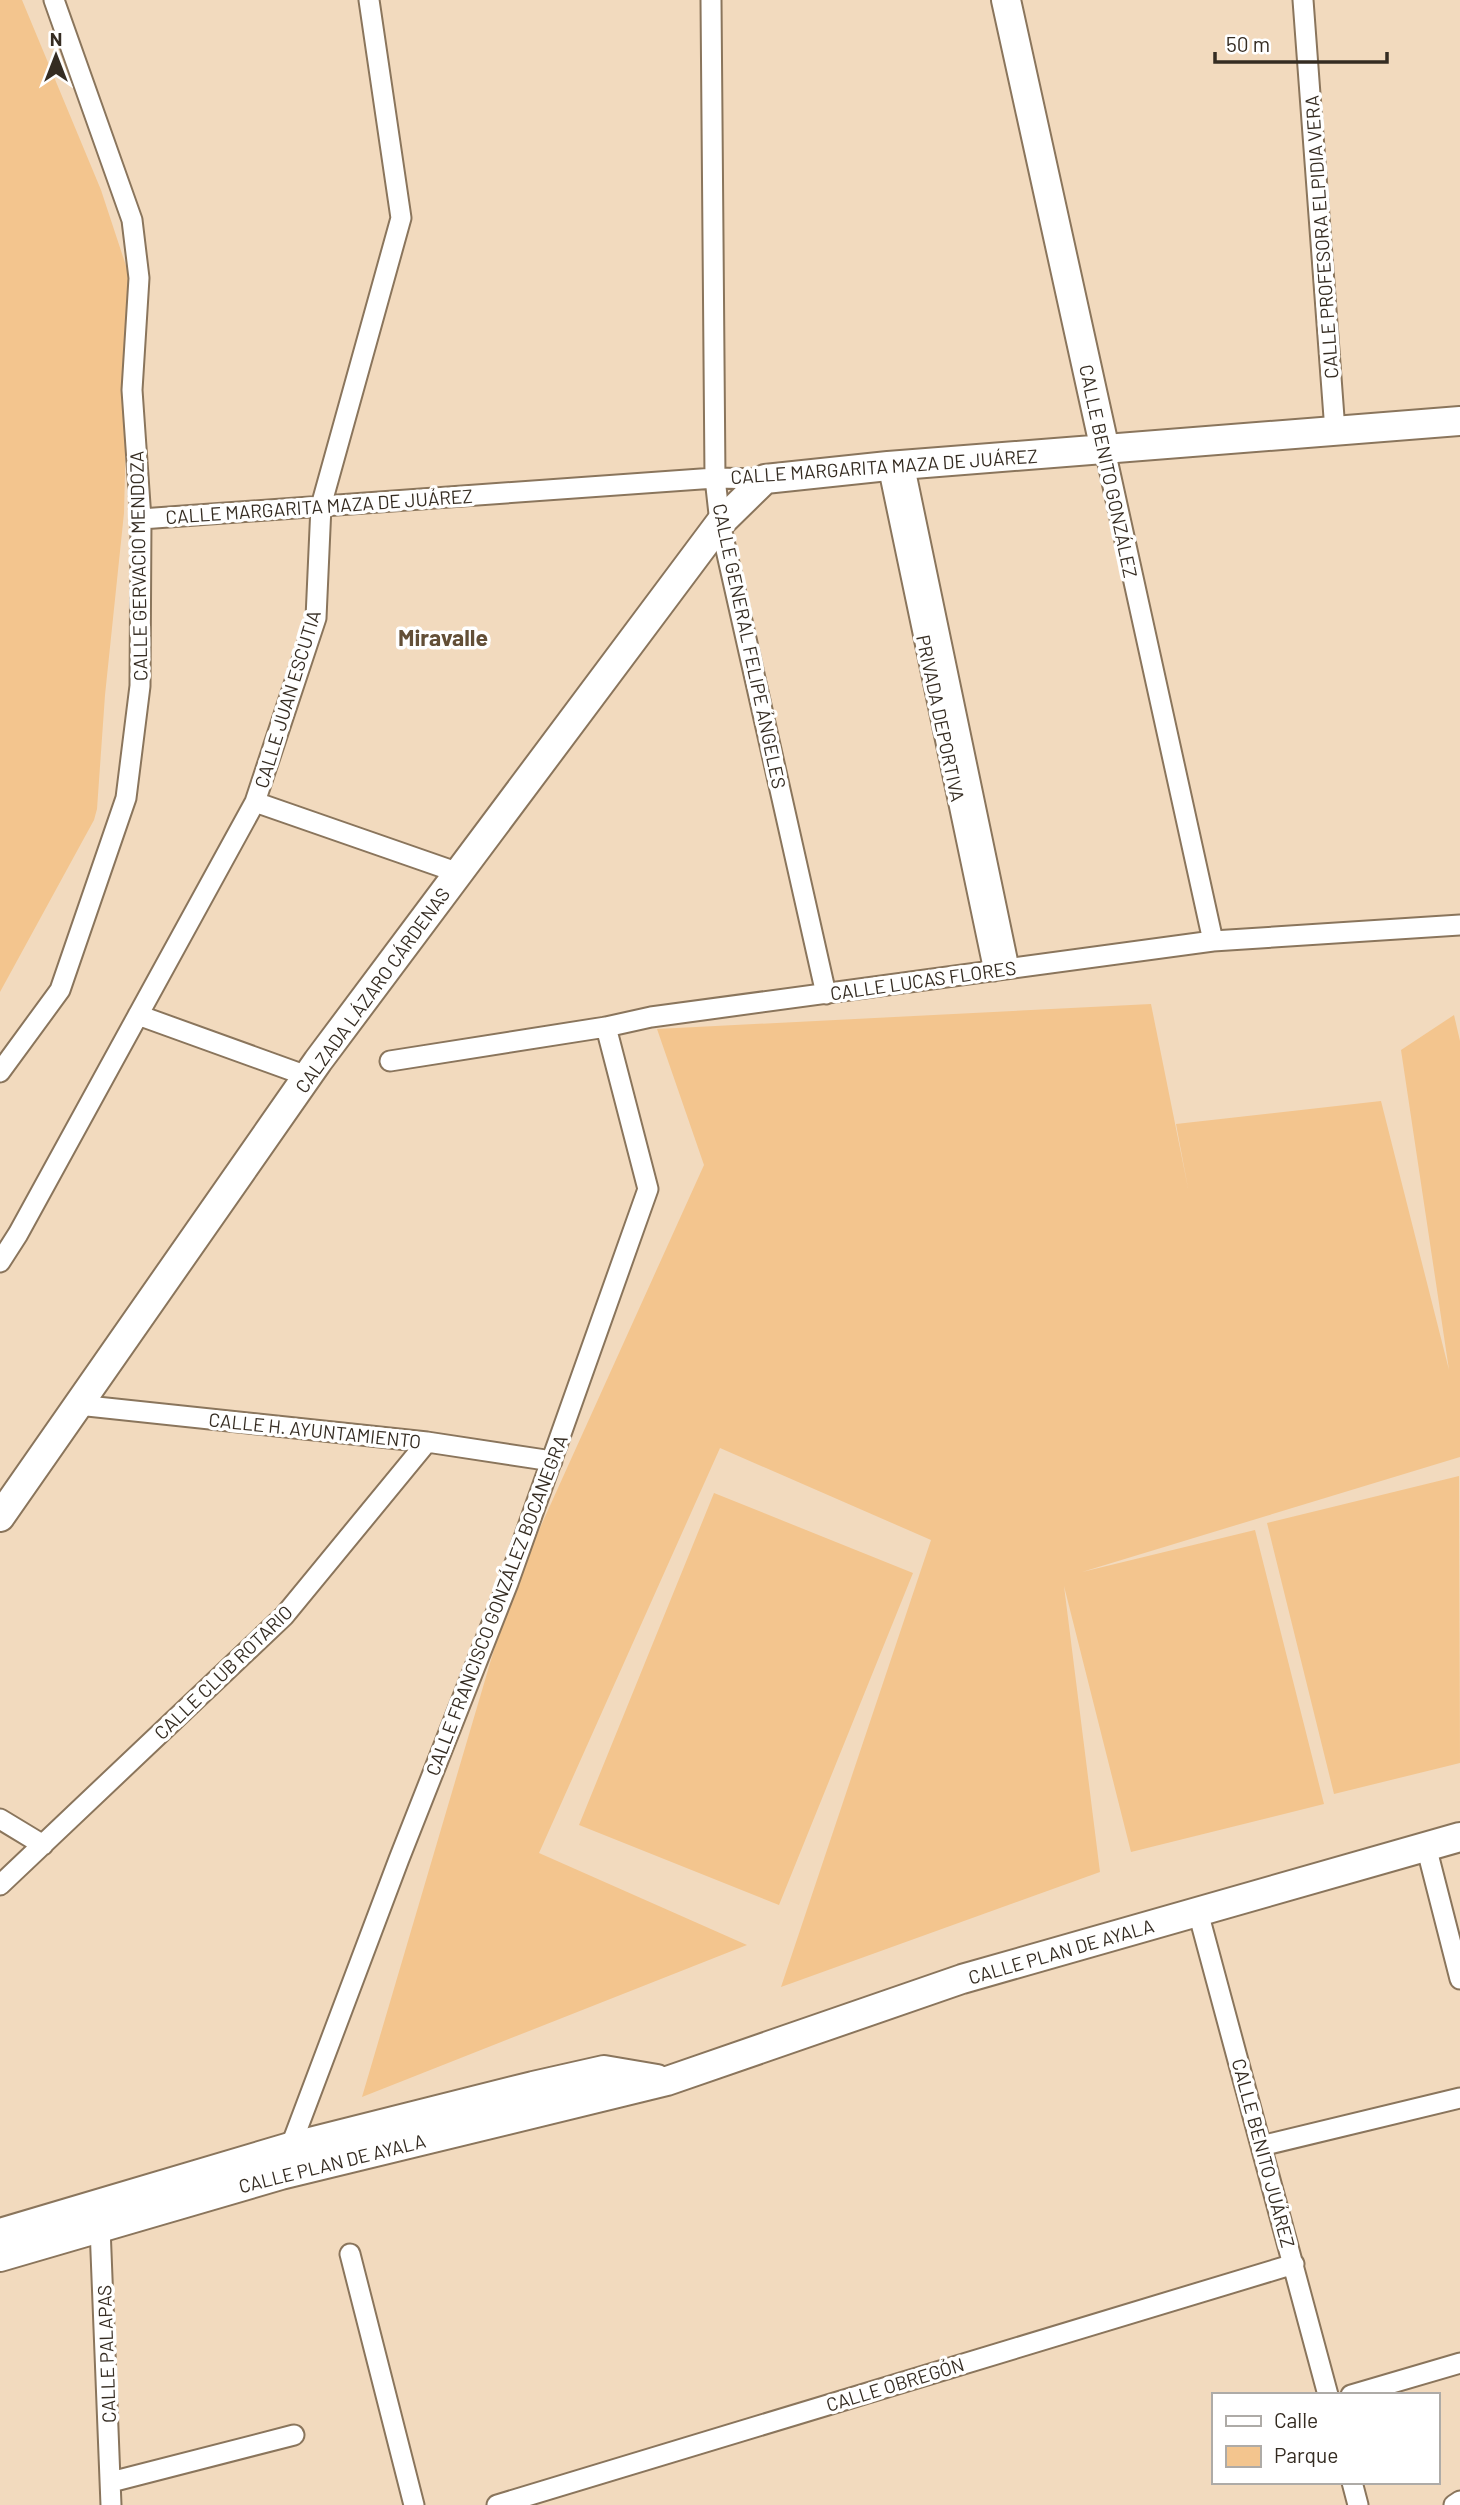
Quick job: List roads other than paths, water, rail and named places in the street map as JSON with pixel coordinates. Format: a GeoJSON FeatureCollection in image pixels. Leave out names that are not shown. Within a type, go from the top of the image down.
{"type":"FeatureCollection","features":[{"type":"Feature","properties":{"kind":"street","name":"CALLE GERVACIO MENDOZA"},"geometry":{"type":"LineString","coordinates":[[0,1072],[60,990],[126,798],[140,686],[141,519],[132,390],[139,278],[132,220],[54,0]]}},
{"type":"Feature","properties":{"kind":"street","name":"CALLE JUAN ESCUTIA"},"geometry":{"type":"LineString","coordinates":[[0,1262],[255,802],[316,618],[321,506],[401,218],[369,0]]}},
{"type":"Feature","properties":{"kind":"street","name":"CALLE GENERAL FELIPE ÁNGELES"},"geometry":{"type":"LineString","coordinates":[[711,0],[715,478],[720,523],[826,994]]}},
{"type":"Feature","properties":{"kind":"street","name":"CALLE BENITO GONZÁLEZ"},"geometry":{"type":"LineString","coordinates":[[1006,0],[1213,941]]}},
{"type":"Feature","properties":{"kind":"street","name":"CALLE PROFESORA ELPIDIA VERA"},"geometry":{"type":"LineString","coordinates":[[1303,0],[1335,431]]}},
{"type":"Feature","properties":{"kind":"street","name":"CALLE MARGARITA MAZA DE JUÁREZ"},"geometry":{"type":"LineString","coordinates":[[141,519],[715,478],[765,479],[896,465],[1460,421]]}},
{"type":"Feature","properties":{"kind":"street","name":"PRIVADA DEPORTIVA"},"geometry":{"type":"LineString","coordinates":[[896,465],[1002,970]]}},
{"type":"Feature","properties":{"kind":"street","name":"CALZADA LÁZARO CÁRDENAS"},"geometry":{"type":"LineString","coordinates":[[0,1517],[307,1076],[720,523],[765,479]]}},
{"type":"Feature","properties":{"kind":"street"},"geometry":{"type":"LineString","coordinates":[[255,802],[459,873]]}},
{"type":"Feature","properties":{"kind":"street","name":"CALLE LUCAS FLORES"},"geometry":{"type":"LineString","coordinates":[[390,1061],[606,1027],[650,1017],[1213,941],[1460,925]]}},
{"type":"Feature","properties":{"kind":"street"},"geometry":{"type":"LineString","coordinates":[[138,1015],[307,1076]]}},
{"type":"Feature","properties":{"kind":"street","name":"CALLE FRANCISCO GONZÁLEZ BOCANEGRA"},"geometry":{"type":"LineString","coordinates":[[281,2175],[289,2147],[399,1859],[508,1583],[648,1189],[606,1027]]}},
{"type":"Feature","properties":{"kind":"street","name":"CALLE H. AYUNTAMIENTO"},"geometry":{"type":"LineString","coordinates":[[78,1405],[427,1442],[552,1461]]}},
{"type":"Feature","properties":{"kind":"street","name":"CALLE CLUB ROTARIO"},"geometry":{"type":"LineString","coordinates":[[0,1885],[284,1616],[427,1442]]}},
{"type":"Feature","properties":{"kind":"street"},"geometry":{"type":"LineString","coordinates":[[0,1486],[28,1476]]}},
{"type":"Feature","properties":{"kind":"street"},"geometry":{"type":"LineString","coordinates":[[0,1819],[43,1845]]}},
{"type":"Feature","properties":{"kind":"street","name":"CALLE PLAN DE AYALA"},"geometry":{"type":"LineString","coordinates":[[0,2233],[97,2216],[281,2175],[667,2081],[962,1979],[1460,1837]]}},
{"type":"Feature","properties":{"kind":"street"},"geometry":{"type":"LineString","coordinates":[[1426,1846],[1460,1979]]}},
{"type":"Feature","properties":{"kind":"street","name":"CALLE BENITO JUÁREZ"},"geometry":{"type":"LineString","coordinates":[[1198,1912],[1327,2393]]}},
{"type":"Feature","properties":{"kind":"street","name":"CALLE PLAN DE AYALA"},"geometry":{"type":"LineString","coordinates":[[0,2257],[97,2216],[289,2147],[604,2070],[667,2081]]}},
{"type":"Feature","properties":{"kind":"street"},"geometry":{"type":"LineString","coordinates":[[1261,2147],[1460,2098]]}},
{"type":"Feature","properties":{"kind":"street","name":"CALLE PALAPAS"},"geometry":{"type":"LineString","coordinates":[[97,2216],[111,2505]]}},
{"type":"Feature","properties":{"kind":"street"},"geometry":{"type":"LineString","coordinates":[[350,2255],[414,2505]]}},
{"type":"Feature","properties":{"kind":"street","name":"CALLE OBREGÓN"},"geometry":{"type":"LineString","coordinates":[[497,2505],[1294,2264]]}},
{"type":"Feature","properties":{"kind":"street"},"geometry":{"type":"LineString","coordinates":[[1358,2393],[1460,2363]]}},
{"type":"Feature","properties":{"kind":"street"},"geometry":{"type":"LineString","coordinates":[[111,2482],[294,2435]]}},
{"type":"Feature","properties":{"kind":"street"},"geometry":{"type":"LineString","coordinates":[[1353,2484],[1358,2505]]}},
{"type":"Feature","properties":{"kind":"street"},"geometry":{"type":"LineString","coordinates":[[1454,2505],[1460,2501]]}},
{"type":"Feature","properties":{"kind":"district","name":"Miravalle"},"geometry":{"type":"Point","coordinates":[443,637]}}]}
